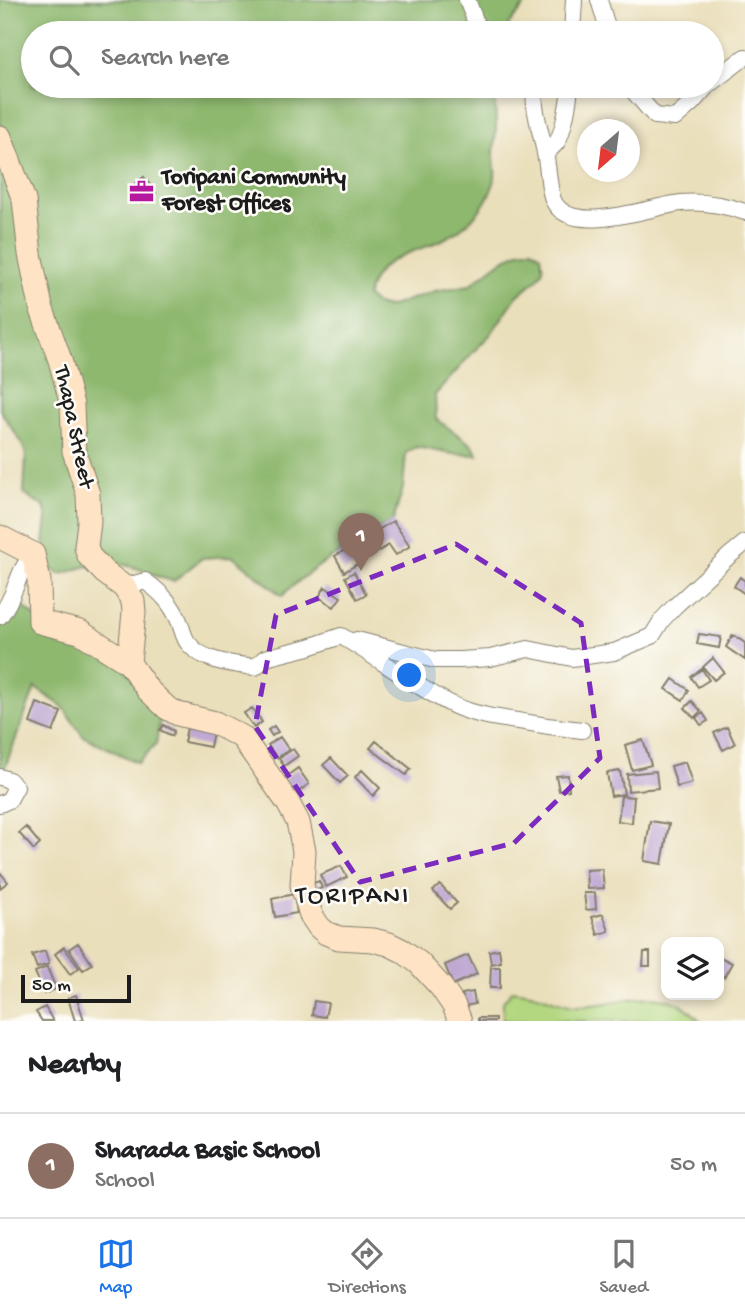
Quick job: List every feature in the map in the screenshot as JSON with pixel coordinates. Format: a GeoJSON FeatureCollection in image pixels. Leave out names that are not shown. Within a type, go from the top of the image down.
{"type":"FeatureCollection","features":[{"type":"Feature","properties":{"kind":"street"},"geometry":{"type":"LineString","coordinates":[[467,0],[475,21]]}},
{"type":"Feature","properties":{"kind":"street"},"geometry":{"type":"LineString","coordinates":[[573,21],[574,0]]}},
{"type":"Feature","properties":{"kind":"street"},"geometry":{"type":"LineString","coordinates":[[599,0],[605,21]]}},
{"type":"Feature","properties":{"kind":"street"},"geometry":{"type":"LineString","coordinates":[[724,73],[745,57]]}},
{"type":"Feature","properties":{"kind":"street"},"geometry":{"type":"LineString","coordinates":[[534,98],[553,199],[561,211],[575,218],[589,218],[698,202],[745,212]]}},
{"type":"Feature","properties":{"kind":"street"},"geometry":{"type":"LineString","coordinates":[[545,154],[556,144],[569,98]]}},
{"type":"Feature","properties":{"kind":"street"},"geometry":{"type":"LineString","coordinates":[[639,98],[655,116],[675,118],[697,98]]}},
{"type":"Feature","properties":{"kind":"street","name":"Thapa Street"},"geometry":{"type":"LineString","coordinates":[[0,137],[24,200],[30,254],[41,307],[60,360],[72,405],[74,451],[88,494],[86,547],[89,556],[104,572],[124,587]]}},
{"type":"Feature","properties":{"kind":"street"},"geometry":{"type":"LineString","coordinates":[[0,537],[33,554]]}},
{"type":"Feature","properties":{"kind":"street"},"geometry":{"type":"LineString","coordinates":[[130,663],[134,612],[132,601],[124,587],[145,581],[161,592],[174,609],[188,643],[204,656],[254,667],[265,657],[341,636],[435,660],[489,658],[528,649],[572,657],[614,652],[652,636],[674,607],[745,543]]}},
{"type":"Feature","properties":{"kind":"street"},"geometry":{"type":"LineString","coordinates":[[0,616],[9,604],[23,565],[33,554]]}},
{"type":"Feature","properties":{"kind":"street"},"geometry":{"type":"LineString","coordinates":[[33,554],[39,581],[40,622],[80,632],[130,663],[148,690],[167,708],[233,731],[251,747],[298,822],[304,851],[302,886],[311,915],[318,927],[339,938],[389,943],[403,951],[419,963],[441,987],[460,1021]]}},
{"type":"Feature","properties":{"kind":"street"},"geometry":{"type":"LineString","coordinates":[[341,636],[457,707],[488,716],[561,729],[582,730]]}},
{"type":"Feature","properties":{"kind":"street"},"geometry":{"type":"LineString","coordinates":[[0,777],[9,780],[16,787],[9,800],[0,804]]}},
{"type":"Feature","properties":{"kind":"highlighted area"},"geometry":{"type":"Polygon","coordinates":[[[456,544],[581,623],[600,758],[514,843],[360,882],[255,726],[276,615],[456,544]]]}},
{"type":"Feature","properties":{"kind":"green space"},"geometry":{"type":"Polygon","coordinates":[[[0,0],[529,0],[512,21],[21,21],[21,98],[495,98],[495,177],[480,210],[449,236],[385,265],[377,273],[367,297],[376,304],[388,307],[435,291],[470,285],[498,263],[520,251],[532,249],[541,255],[543,270],[536,280],[517,296],[490,335],[435,395],[436,419],[472,445],[478,455],[453,454],[416,447],[406,453],[403,488],[393,521],[321,565],[282,596],[233,556],[202,558],[174,581],[121,564],[93,565],[59,574],[48,567],[43,554],[47,517],[44,506],[24,493],[26,455],[22,443],[0,410],[0,0]]]}},
{"type":"Feature","properties":{"kind":"green space"},"geometry":{"type":"Polygon","coordinates":[[[18,602],[59,635],[118,662],[162,707],[156,744],[138,763],[83,736],[62,706],[35,688],[4,770],[0,769],[0,624],[18,602]]]}},
{"type":"Feature","properties":{"kind":"green space"},"geometry":{"type":"Polygon","coordinates":[[[512,990],[576,1006],[657,998],[686,1008],[700,1021],[503,1021],[503,1002],[512,990]]]}},
{"type":"Feature","properties":{"kind":"building"},"geometry":{"type":"Polygon","coordinates":[[[144,177],[156,193],[142,203],[130,187],[144,177]]]}},
{"type":"Feature","properties":{"kind":"building"},"geometry":{"type":"Polygon","coordinates":[[[393,521],[410,546],[396,555],[389,545],[344,572],[335,556],[393,521]]]}},
{"type":"Feature","properties":{"kind":"building"},"geometry":{"type":"Polygon","coordinates":[[[354,572],[366,594],[357,599],[345,577],[354,572]]]}},
{"type":"Feature","properties":{"kind":"building"},"geometry":{"type":"Polygon","coordinates":[[[740,577],[745,581],[745,594],[734,586],[740,577]]]}},
{"type":"Feature","properties":{"kind":"building"},"geometry":{"type":"Polygon","coordinates":[[[325,587],[341,597],[334,607],[319,597],[325,587]]]}},
{"type":"Feature","properties":{"kind":"building"},"geometry":{"type":"Polygon","coordinates":[[[699,634],[721,637],[719,648],[697,644],[699,634]]]}},
{"type":"Feature","properties":{"kind":"building"},"geometry":{"type":"Polygon","coordinates":[[[733,635],[745,643],[745,660],[726,647],[733,635]]]}},
{"type":"Feature","properties":{"kind":"building"},"geometry":{"type":"Polygon","coordinates":[[[713,658],[724,672],[714,680],[703,667],[713,658]]]}},
{"type":"Feature","properties":{"kind":"building"},"geometry":{"type":"Polygon","coordinates":[[[702,669],[709,680],[698,687],[691,677],[702,669]]]}},
{"type":"Feature","properties":{"kind":"building"},"geometry":{"type":"Polygon","coordinates":[[[673,679],[689,690],[683,700],[666,689],[673,679]]]}},
{"type":"Feature","properties":{"kind":"building"},"geometry":{"type":"Polygon","coordinates":[[[692,701],[701,711],[694,718],[685,708],[692,701]]]}},
{"type":"Feature","properties":{"kind":"building"},"geometry":{"type":"Polygon","coordinates":[[[37,703],[61,712],[53,732],[30,723],[37,703]]]}},
{"type":"Feature","properties":{"kind":"building"},"geometry":{"type":"Polygon","coordinates":[[[252,708],[262,722],[254,728],[244,713],[252,708]]]}},
{"type":"Feature","properties":{"kind":"building"},"geometry":{"type":"Polygon","coordinates":[[[703,713],[708,721],[701,725],[696,718],[703,713]]]}},
{"type":"Feature","properties":{"kind":"building"},"geometry":{"type":"Polygon","coordinates":[[[163,725],[174,731],[172,736],[160,730],[163,725]]]}},
{"type":"Feature","properties":{"kind":"building"},"geometry":{"type":"Polygon","coordinates":[[[274,726],[278,732],[272,736],[268,730],[274,726]]]}},
{"type":"Feature","properties":{"kind":"building"},"geometry":{"type":"Polygon","coordinates":[[[727,727],[735,744],[723,750],[714,733],[727,727]]]}},
{"type":"Feature","properties":{"kind":"building"},"geometry":{"type":"Polygon","coordinates":[[[187,728],[213,732],[210,747],[184,742],[187,728]]]}},
{"type":"Feature","properties":{"kind":"building"},"geometry":{"type":"Polygon","coordinates":[[[280,737],[289,750],[277,758],[268,745],[280,737]]]}},
{"type":"Feature","properties":{"kind":"building"},"geometry":{"type":"Polygon","coordinates":[[[643,740],[651,765],[632,770],[625,745],[643,740]]]}},
{"type":"Feature","properties":{"kind":"building"},"geometry":{"type":"Polygon","coordinates":[[[376,741],[411,769],[406,775],[370,748],[376,741]]]}},
{"type":"Feature","properties":{"kind":"building"},"geometry":{"type":"Polygon","coordinates":[[[293,749],[298,756],[284,766],[279,758],[293,749]]]}},
{"type":"Feature","properties":{"kind":"building"},"geometry":{"type":"Polygon","coordinates":[[[331,758],[348,776],[340,783],[323,765],[331,758]]]}},
{"type":"Feature","properties":{"kind":"building"},"geometry":{"type":"Polygon","coordinates":[[[685,762],[692,783],[677,787],[671,766],[685,762]]]}},
{"type":"Feature","properties":{"kind":"building"},"geometry":{"type":"Polygon","coordinates":[[[298,768],[309,784],[295,794],[284,778],[298,768]]]}},
{"type":"Feature","properties":{"kind":"building"},"geometry":{"type":"Polygon","coordinates":[[[362,770],[380,788],[373,796],[355,777],[362,770]]]}},
{"type":"Feature","properties":{"kind":"building"},"geometry":{"type":"Polygon","coordinates":[[[620,771],[624,794],[611,796],[607,773],[620,771]]]}},
{"type":"Feature","properties":{"kind":"building"},"geometry":{"type":"Polygon","coordinates":[[[656,771],[658,788],[628,791],[627,774],[656,771]]]}},
{"type":"Feature","properties":{"kind":"building"},"geometry":{"type":"Polygon","coordinates":[[[568,775],[569,790],[559,791],[556,776],[568,775]]]}},
{"type":"Feature","properties":{"kind":"building"},"geometry":{"type":"Polygon","coordinates":[[[621,796],[634,797],[632,823],[618,821],[621,796]]]}},
{"type":"Feature","properties":{"kind":"building"},"geometry":{"type":"Polygon","coordinates":[[[650,821],[669,824],[662,864],[644,861],[650,821]]]}},
{"type":"Feature","properties":{"kind":"building"},"geometry":{"type":"Polygon","coordinates":[[[26,827],[40,844],[34,850],[19,833],[26,827]]]}},
{"type":"Feature","properties":{"kind":"building"},"geometry":{"type":"Polygon","coordinates":[[[341,866],[347,877],[326,887],[320,875],[341,866]]]}},
{"type":"Feature","properties":{"kind":"building"},"geometry":{"type":"Polygon","coordinates":[[[602,869],[604,888],[587,889],[586,870],[602,869]]]}},
{"type":"Feature","properties":{"kind":"building"},"geometry":{"type":"Polygon","coordinates":[[[0,872],[8,882],[0,888],[0,872]]]}},
{"type":"Feature","properties":{"kind":"building"},"geometry":{"type":"Polygon","coordinates":[[[319,881],[322,888],[314,891],[311,884],[319,881]]]}},
{"type":"Feature","properties":{"kind":"building"},"geometry":{"type":"Polygon","coordinates":[[[440,885],[457,903],[450,909],[433,891],[440,885]]]}},
{"type":"Feature","properties":{"kind":"building"},"geometry":{"type":"Polygon","coordinates":[[[584,893],[595,893],[596,909],[586,910],[584,893]]]}},
{"type":"Feature","properties":{"kind":"building"},"geometry":{"type":"Polygon","coordinates":[[[294,894],[297,913],[275,917],[272,899],[294,894]]]}},
{"type":"Feature","properties":{"kind":"building"},"geometry":{"type":"Polygon","coordinates":[[[603,914],[609,931],[598,935],[592,917],[603,914]]]}},
{"type":"Feature","properties":{"kind":"building"},"geometry":{"type":"Polygon","coordinates":[[[78,943],[92,964],[83,970],[69,949],[78,943]]]}},
{"type":"Feature","properties":{"kind":"building"},"geometry":{"type":"Polygon","coordinates":[[[64,947],[79,968],[70,974],[55,954],[64,947]]]}},
{"type":"Feature","properties":{"kind":"building"},"geometry":{"type":"Polygon","coordinates":[[[499,949],[501,962],[491,964],[489,951],[499,949]]]}},
{"type":"Feature","properties":{"kind":"building"},"geometry":{"type":"Polygon","coordinates":[[[45,951],[49,964],[37,968],[32,955],[45,951]]]}},
{"type":"Feature","properties":{"kind":"building"},"geometry":{"type":"Polygon","coordinates":[[[644,952],[650,952],[650,966],[643,966],[644,952]]]}},
{"type":"Feature","properties":{"kind":"building"},"geometry":{"type":"Polygon","coordinates":[[[468,955],[477,974],[453,985],[445,965],[468,955]]]}},
{"type":"Feature","properties":{"kind":"building"},"geometry":{"type":"Polygon","coordinates":[[[724,959],[732,963],[724,977],[724,959]]]}},
{"type":"Feature","properties":{"kind":"building"},"geometry":{"type":"Polygon","coordinates":[[[47,967],[56,989],[44,994],[35,972],[47,967]]]}},
{"type":"Feature","properties":{"kind":"building"},"geometry":{"type":"Polygon","coordinates":[[[491,967],[500,967],[500,988],[490,988],[491,967]]]}},
{"type":"Feature","properties":{"kind":"building"},"geometry":{"type":"Polygon","coordinates":[[[473,992],[475,1004],[465,1006],[462,994],[473,992]]]}},
{"type":"Feature","properties":{"kind":"building"},"geometry":{"type":"Polygon","coordinates":[[[76,995],[84,1020],[80,1021],[75,1021],[68,998],[76,995]]]}},
{"type":"Feature","properties":{"kind":"building"},"geometry":{"type":"Polygon","coordinates":[[[314,1001],[328,1003],[325,1017],[312,1015],[314,1001]]]}},
{"type":"Feature","properties":{"kind":"building"},"geometry":{"type":"Polygon","coordinates":[[[45,1007],[53,1021],[42,1021],[36,1012],[45,1007]]]}},
{"type":"Feature","properties":{"kind":"building"},"geometry":{"type":"Polygon","coordinates":[[[478,1018],[495,1018],[495,1021],[478,1021],[478,1018]]]}},
{"type":"Feature","properties":{"kind":"place","name":"Toripani Community Forest Offices"},"geometry":{"type":"Point","coordinates":[142,191]}},
{"type":"Feature","properties":{"kind":"place","name":"Sharada Basic School"},"geometry":{"type":"Point","coordinates":[361,571]}},
{"type":"Feature","properties":{"kind":"district","name":"TORIPANI"},"geometry":{"type":"Point","coordinates":[353,897]}}]}
